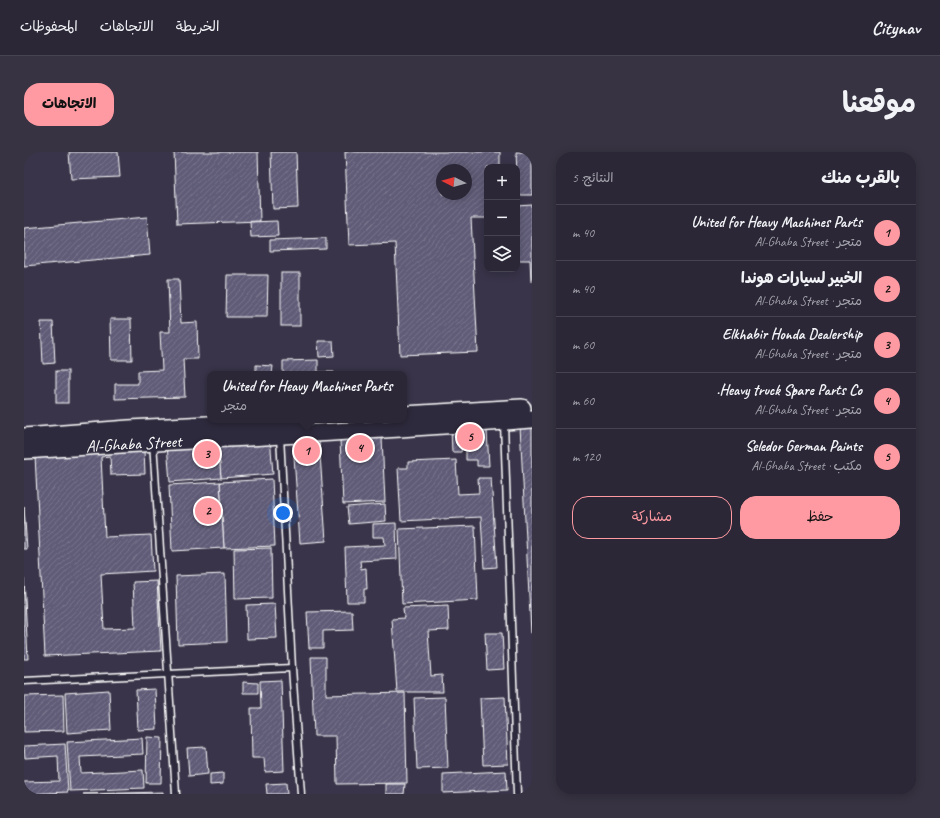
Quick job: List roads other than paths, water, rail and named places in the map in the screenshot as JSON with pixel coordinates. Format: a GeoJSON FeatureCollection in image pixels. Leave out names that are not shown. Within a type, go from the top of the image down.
{"type":"FeatureCollection","features":[{"type":"Feature","properties":{"kind":"main road"},"geometry":{"type":"LineString","coordinates":[[407,415],[532,408]]}},
{"type":"Feature","properties":{"kind":"main road","name":"Al-Ghaba Street"},"geometry":{"type":"LineString","coordinates":[[24,450],[384,430],[532,419]]}},
{"type":"Feature","properties":{"kind":"main road","name":"Al-Ghaba Street"},"geometry":{"type":"LineString","coordinates":[[24,437],[129,429],[245,423]]}},
{"type":"Feature","properties":{"kind":"lane"},"geometry":{"type":"LineString","coordinates":[[504,421],[517,794]]}},
{"type":"Feature","properties":{"kind":"lane"},"geometry":{"type":"LineString","coordinates":[[280,435],[300,794]]}},
{"type":"Feature","properties":{"kind":"lane"},"geometry":{"type":"LineString","coordinates":[[153,442],[176,794]]}},
{"type":"Feature","properties":{"kind":"lane"},"geometry":{"type":"LineString","coordinates":[[24,681],[292,668]]}},
{"type":"Feature","properties":{"kind":"place","name":"Seledor German Paints"},"geometry":{"type":"Point","coordinates":[470,437]}},
{"type":"Feature","properties":{"kind":"place","name":"Heavy truck Spare Parts Co."},"geometry":{"type":"Point","coordinates":[360,448]}},
{"type":"Feature","properties":{"kind":"place","name":"United for Heavy Machines Parts"},"geometry":{"type":"Point","coordinates":[307,451]}},
{"type":"Feature","properties":{"kind":"place","name":"Elkhabir Honda Dealership"},"geometry":{"type":"Point","coordinates":[207,454]}},
{"type":"Feature","properties":{"kind":"place","name":"الخبير لسيارات هوندا"},"geometry":{"type":"Point","coordinates":[208,511]}}]}
